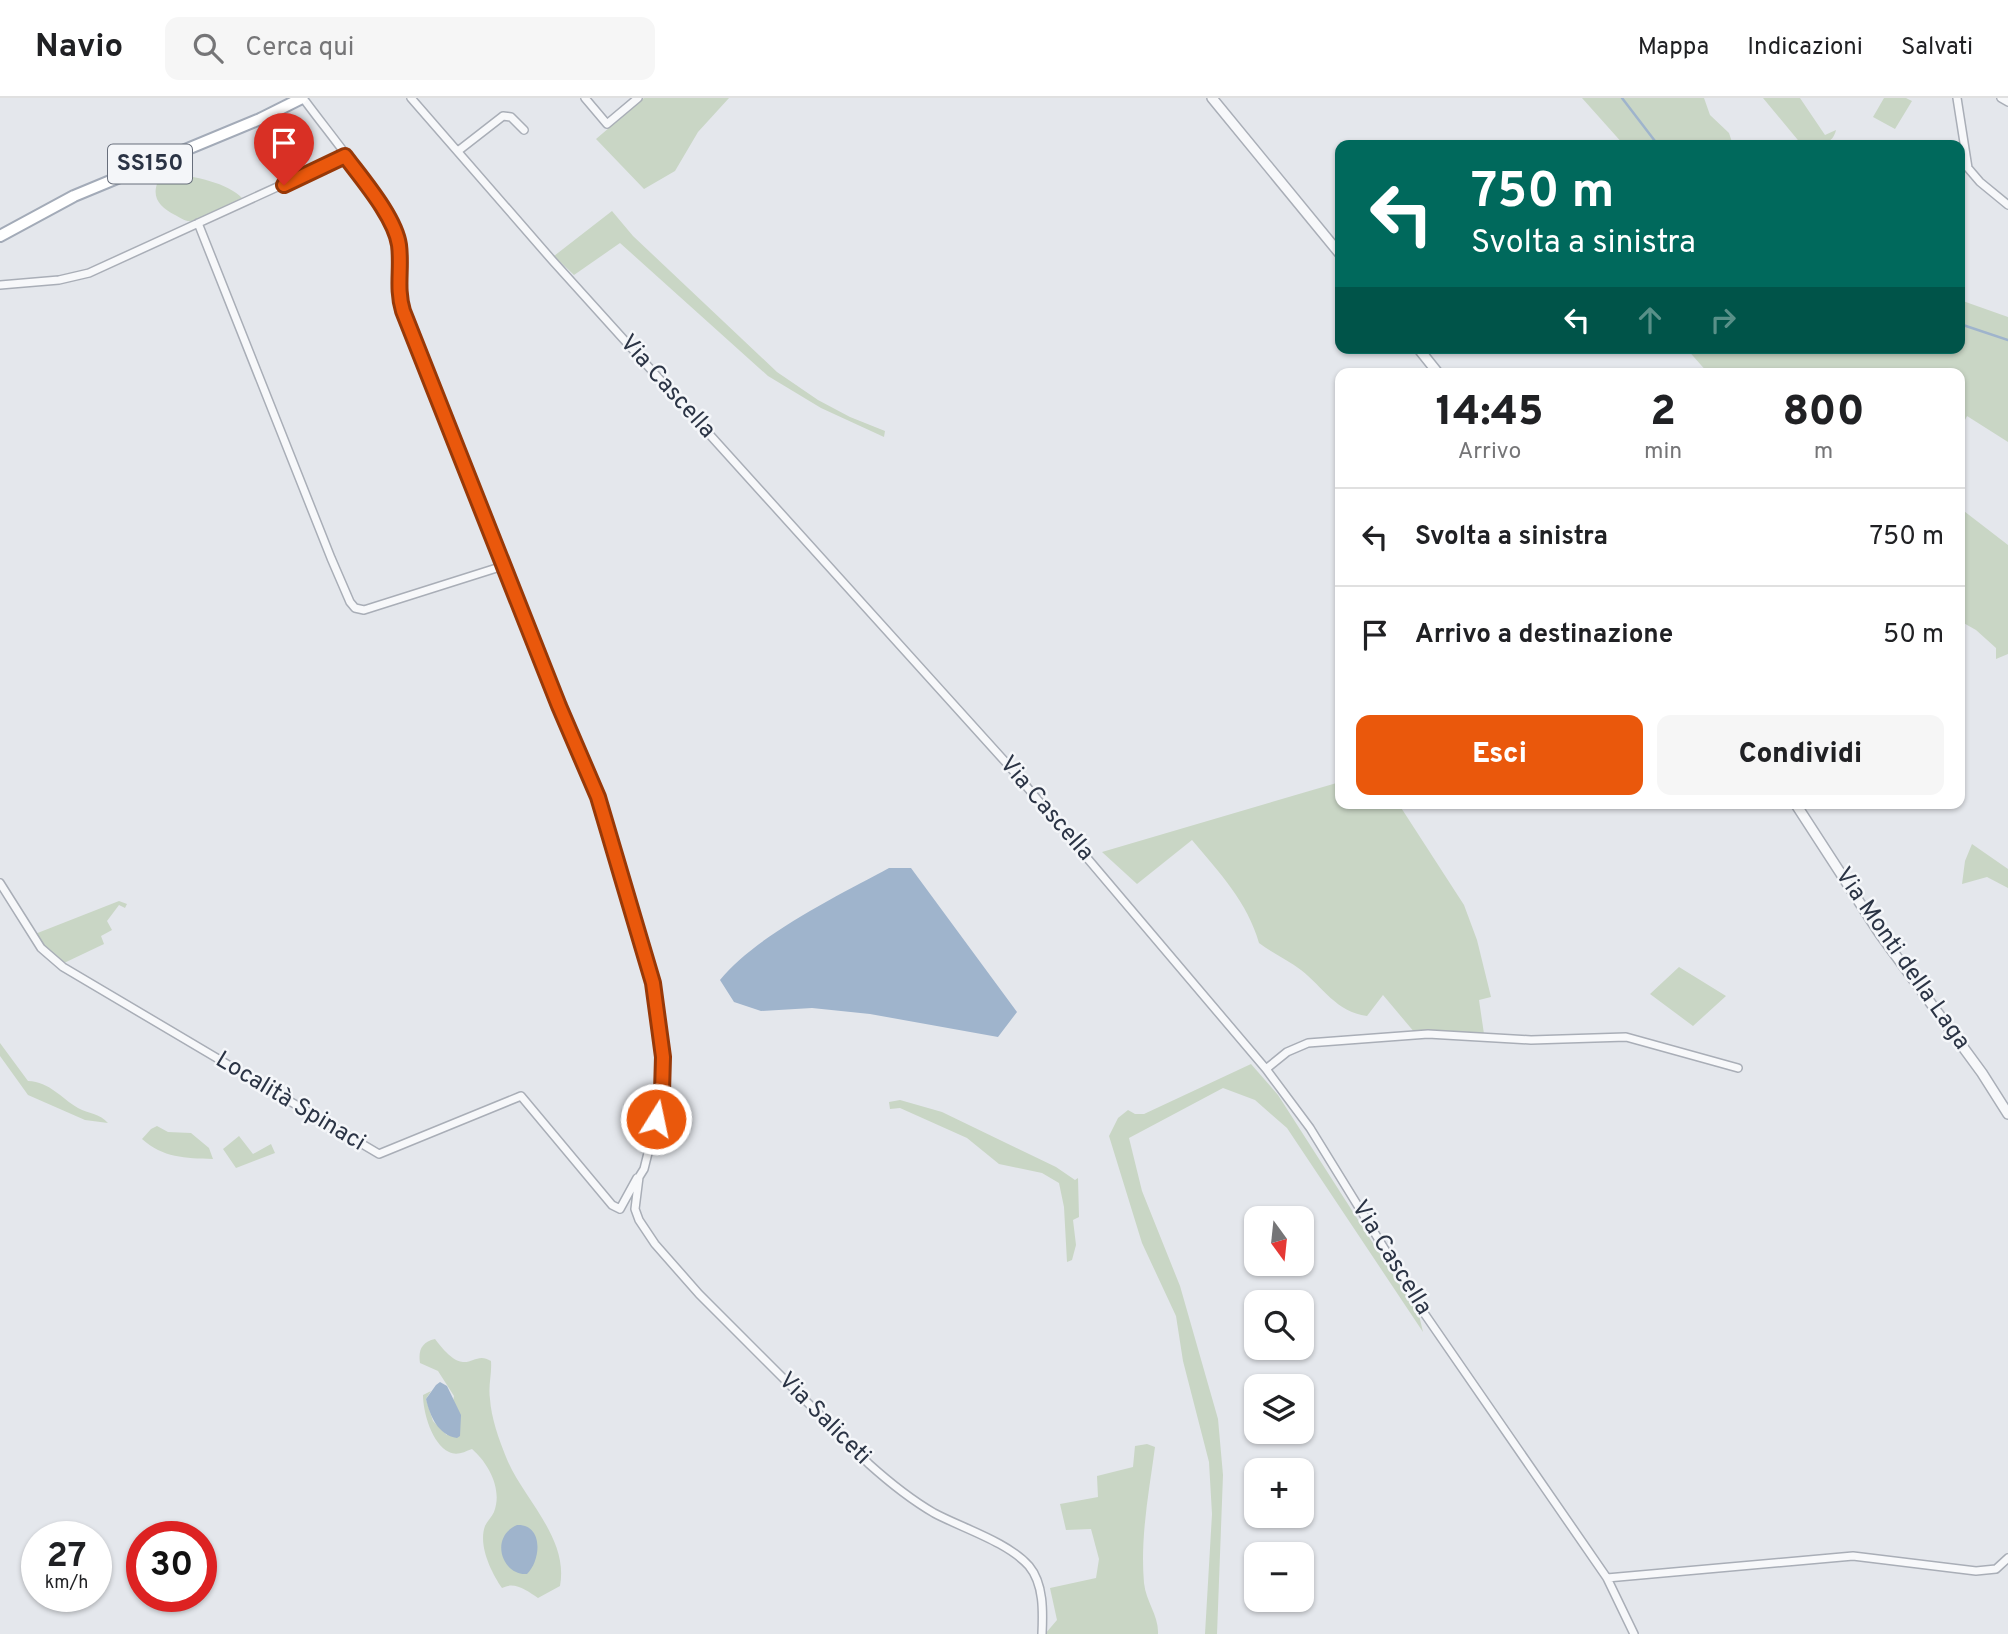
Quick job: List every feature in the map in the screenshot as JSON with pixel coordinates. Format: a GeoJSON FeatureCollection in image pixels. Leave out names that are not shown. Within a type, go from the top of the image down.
{"type":"FeatureCollection","features":[{"type":"Feature","properties":{"kind":"main road","name":"SS150"},"geometry":{"type":"LineString","coordinates":[[0,236],[74,196],[260,119],[302,98]]}},
{"type":"Feature","properties":{"kind":"street"},"geometry":{"type":"LineString","coordinates":[[302,98],[369,189],[397,236],[400,302],[503,566],[598,797],[653,983],[663,1057],[662,1092],[643,1169]]}},
{"type":"Feature","properties":{"kind":"street","name":"Via Cascella"},"geometry":{"type":"LineString","coordinates":[[411,98],[552,260],[1005,761],[1266,1069],[1310,1128],[1424,1313],[1607,1578],[1634,1634]]}},
{"type":"Feature","properties":{"kind":"street"},"geometry":{"type":"LineString","coordinates":[[585,98],[607,124],[638,98]]}},
{"type":"Feature","properties":{"kind":"street"},"geometry":{"type":"LineString","coordinates":[[1212,98],[1335,248]]}},
{"type":"Feature","properties":{"kind":"street"},"geometry":{"type":"LineString","coordinates":[[1957,98],[1963,140]]}},
{"type":"Feature","properties":{"kind":"street"},"geometry":{"type":"LineString","coordinates":[[2001,98],[2008,103]]}},
{"type":"Feature","properties":{"kind":"street"},"geometry":{"type":"LineString","coordinates":[[458,151],[503,116],[513,119],[524,130]]}},
{"type":"Feature","properties":{"kind":"street"},"geometry":{"type":"LineString","coordinates":[[1965,152],[1967,166],[1974,176],[2008,205]]}},
{"type":"Feature","properties":{"kind":"street"},"geometry":{"type":"LineString","coordinates":[[0,285],[79,276],[345,156]]}},
{"type":"Feature","properties":{"kind":"street"},"geometry":{"type":"LineString","coordinates":[[198,223],[331,558],[355,608],[364,610],[503,566]]}},
{"type":"Feature","properties":{"kind":"street"},"geometry":{"type":"LineString","coordinates":[[1423,354],[1434,368]]}},
{"type":"Feature","properties":{"kind":"street","name":"Via Monti della Laga"},"geometry":{"type":"LineString","coordinates":[[1799,809],[1880,934],[1977,1066],[2008,1115]]}},
{"type":"Feature","properties":{"kind":"street","name":"Località Spinaci"},"geometry":{"type":"LineString","coordinates":[[0,883],[41,948],[63,967],[379,1154],[520,1096],[612,1205],[620,1209],[625,1205],[634,1182],[643,1169]]}},
{"type":"Feature","properties":{"kind":"street"},"geometry":{"type":"LineString","coordinates":[[1266,1069],[1287,1052],[1308,1043],[1428,1034],[1531,1040],[1626,1037],[1738,1068]]}},
{"type":"Feature","properties":{"kind":"street","name":"Via Saliceti"},"geometry":{"type":"LineString","coordinates":[[643,1169],[639,1177],[635,1209],[639,1220],[676,1270],[898,1490],[933,1512],[1018,1557],[1030,1567],[1040,1588],[1042,1634]]}},
{"type":"Feature","properties":{"kind":"street"},"geometry":{"type":"LineString","coordinates":[[1607,1578],[1853,1556],[1976,1571],[1996,1569],[2008,1558]]}},
{"type":"Feature","properties":{"kind":"green space"},"geometry":{"type":"Polygon","coordinates":[[[644,98],[729,98],[698,132],[675,171],[644,189],[596,139],[644,98]]]}},
{"type":"Feature","properties":{"kind":"green space"},"geometry":{"type":"Polygon","coordinates":[[[1582,98],[1704,98],[1710,115],[1729,133],[1731,140],[1620,140],[1582,98]]]}},
{"type":"Feature","properties":{"kind":"green space"},"geometry":{"type":"Polygon","coordinates":[[[1763,98],[1800,98],[1825,135],[1836,130],[1831,140],[1798,140],[1763,98]]]}},
{"type":"Feature","properties":{"kind":"green space"},"geometry":{"type":"Polygon","coordinates":[[[1884,98],[1906,98],[1912,101],[1895,129],[1873,117],[1884,98]]]}},
{"type":"Feature","properties":{"kind":"green space"},"geometry":{"type":"Polygon","coordinates":[[[173,174],[220,184],[242,198],[202,218],[185,220],[165,209],[156,197],[158,181],[173,174]]]}},
{"type":"Feature","properties":{"kind":"green space"},"geometry":{"type":"Polygon","coordinates":[[[612,211],[633,236],[777,372],[818,400],[885,431],[884,437],[821,408],[768,376],[620,243],[574,275],[554,256],[612,211]]]}},
{"type":"Feature","properties":{"kind":"green space"},"geometry":{"type":"Polygon","coordinates":[[[1965,302],[2008,317],[2008,442],[1967,416],[1965,420],[1965,368],[1704,368],[1691,354],[1965,354],[1965,302]]]}},
{"type":"Feature","properties":{"kind":"green space"},"geometry":{"type":"Polygon","coordinates":[[[1965,512],[2008,545],[2008,654],[1996,659],[1996,648],[1965,624],[1965,512]]]}},
{"type":"Feature","properties":{"kind":"green space"},"geometry":{"type":"Polygon","coordinates":[[[1335,783],[1335,809],[1402,809],[1464,905],[1477,940],[1491,997],[1479,1000],[1484,1034],[1415,1033],[1383,995],[1367,1016],[1347,1010],[1301,970],[1259,943],[1240,901],[1192,840],[1137,884],[1102,852],[1335,783]]]}},
{"type":"Feature","properties":{"kind":"green space"},"geometry":{"type":"Polygon","coordinates":[[[1972,844],[2008,869],[2008,888],[1987,877],[1962,884],[1965,861],[1972,844]]]}},
{"type":"Feature","properties":{"kind":"green space"},"geometry":{"type":"Polygon","coordinates":[[[119,901],[127,904],[125,908],[119,905],[107,921],[112,930],[101,936],[104,944],[64,963],[51,954],[35,934],[119,901]]]}},
{"type":"Feature","properties":{"kind":"green space"},"geometry":{"type":"Polygon","coordinates":[[[1679,967],[1726,996],[1693,1026],[1650,994],[1679,967]]]}},
{"type":"Feature","properties":{"kind":"green space"},"geometry":{"type":"Polygon","coordinates":[[[0,1043],[28,1081],[49,1087],[78,1108],[97,1115],[108,1123],[85,1120],[28,1095],[0,1056],[0,1043]]]}},
{"type":"Feature","properties":{"kind":"green space"},"geometry":{"type":"Polygon","coordinates":[[[1251,1064],[1278,1095],[1419,1315],[1423,1332],[1287,1128],[1255,1100],[1223,1088],[1129,1138],[1142,1191],[1180,1286],[1218,1419],[1223,1475],[1217,1634],[1205,1634],[1212,1514],[1209,1462],[1183,1361],[1176,1316],[1142,1243],[1109,1136],[1118,1118],[1128,1110],[1135,1114],[1144,1114],[1251,1064]]]}},
{"type":"Feature","properties":{"kind":"green space"},"geometry":{"type":"Polygon","coordinates":[[[900,1100],[942,1112],[1056,1167],[1075,1180],[1078,1178],[1079,1217],[1073,1220],[1076,1245],[1072,1260],[1067,1262],[1064,1207],[1059,1183],[1042,1173],[999,1164],[967,1138],[900,1108],[890,1109],[889,1102],[900,1100]]]}},
{"type":"Feature","properties":{"kind":"green space"},"geometry":{"type":"Polygon","coordinates":[[[157,1126],[168,1132],[191,1133],[209,1148],[213,1159],[175,1156],[158,1150],[142,1139],[157,1126]]]}},
{"type":"Feature","properties":{"kind":"green space"},"geometry":{"type":"Polygon","coordinates":[[[239,1136],[253,1154],[271,1144],[275,1153],[236,1168],[223,1149],[239,1136]]]}},
{"type":"Feature","properties":{"kind":"green space"},"geometry":{"type":"Polygon","coordinates":[[[435,1339],[446,1352],[462,1362],[478,1358],[491,1361],[491,1406],[501,1443],[513,1472],[542,1518],[558,1551],[560,1586],[538,1598],[516,1586],[502,1588],[487,1558],[483,1533],[494,1512],[497,1494],[488,1469],[472,1449],[455,1454],[449,1452],[433,1435],[423,1395],[431,1391],[426,1399],[433,1421],[447,1435],[454,1396],[438,1371],[420,1363],[422,1347],[435,1339]]]}},
{"type":"Feature","properties":{"kind":"green space"},"geometry":{"type":"Polygon","coordinates":[[[1147,1444],[1155,1447],[1144,1532],[1143,1566],[1144,1583],[1157,1621],[1158,1634],[1045,1634],[1057,1620],[1050,1588],[1096,1578],[1099,1559],[1091,1529],[1066,1530],[1060,1504],[1098,1497],[1097,1476],[1133,1467],[1135,1446],[1147,1444]]]}},
{"type":"Feature","properties":{"kind":"water"},"geometry":{"type":"Polygon","coordinates":[[[889,868],[911,868],[1017,1012],[998,1037],[870,1014],[812,1008],[761,1011],[734,1002],[720,980],[735,964],[776,932],[889,868]]]}},
{"type":"Feature","properties":{"kind":"water"},"geometry":{"type":"Polygon","coordinates":[[[440,1382],[447,1386],[461,1415],[460,1436],[457,1438],[440,1429],[426,1399],[440,1382]]]}},
{"type":"Feature","properties":{"kind":"water"},"geometry":{"type":"Polygon","coordinates":[[[517,1525],[526,1526],[536,1537],[537,1553],[527,1574],[511,1569],[502,1555],[503,1538],[517,1525]]]}},
{"type":"Feature","properties":{"kind":"waterway"},"geometry":{"type":"LineString","coordinates":[[1622,98],[1654,140]]}},
{"type":"Feature","properties":{"kind":"waterway"},"geometry":{"type":"LineString","coordinates":[[1965,326],[2008,340]]}},
{"type":"Feature","properties":{"kind":"route"},"geometry":{"type":"LineString","coordinates":[[284,185],[345,156],[369,189],[397,236],[398,287],[403,311],[559,706],[598,797],[653,983],[663,1057],[662,1092],[656,1119]]}}]}
